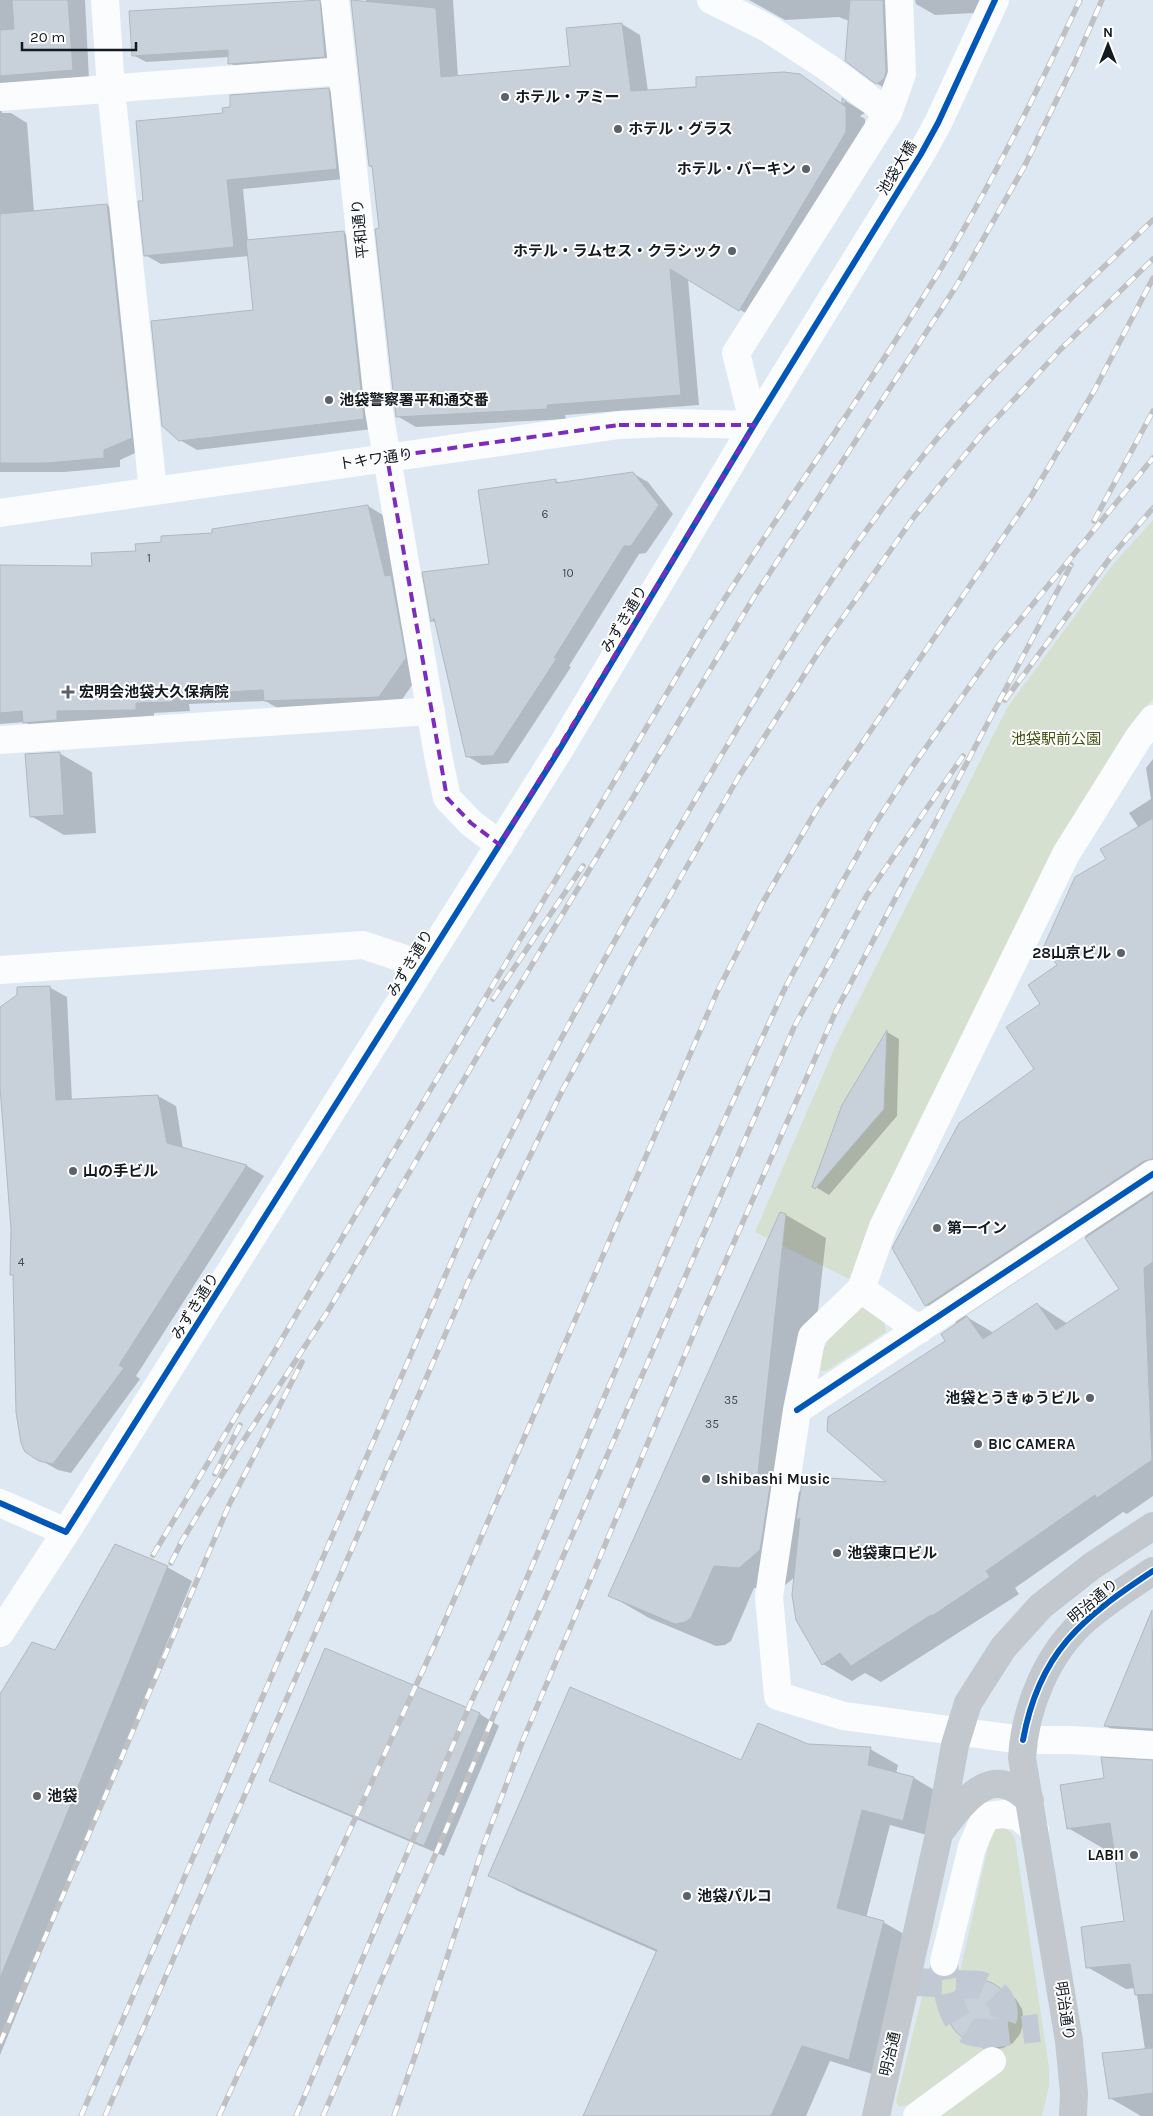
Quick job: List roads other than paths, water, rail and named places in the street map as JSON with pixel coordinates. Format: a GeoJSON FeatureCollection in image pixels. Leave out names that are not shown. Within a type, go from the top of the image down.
{"type":"FeatureCollection","features":[{"type":"Feature","properties":{"kind":"main road","name":"明治通り"},"geometry":{"type":"LineString","coordinates":[[905,1992],[939,1834],[958,1730],[968,1703],[1003,1648],[1042,1606],[1086,1570],[1153,1526]]}},
{"type":"Feature","properties":{"kind":"main road","name":"明治通り"},"geometry":{"type":"LineString","coordinates":[[1073,2116],[1074,2093],[1069,2041],[1022,1758],[1023,1740],[1028,1714],[1048,1666],[1063,1644],[1085,1620],[1110,1600],[1153,1571]]}},
{"type":"Feature","properties":{"kind":"main road"},"geometry":{"type":"LineString","coordinates":[[939,1834],[968,1796],[977,1790],[991,1785],[1011,1786],[1020,1790],[1030,1800]]}},
{"type":"Feature","properties":{"kind":"main road","name":"明治通"},"geometry":{"type":"LineString","coordinates":[[876,2116],[905,1992]]}},
{"type":"Feature","properties":{"kind":"street"},"geometry":{"type":"LineString","coordinates":[[105,0],[110,89],[153,491]]}},
{"type":"Feature","properties":{"kind":"street","name":"平和通り"},"geometry":{"type":"LineString","coordinates":[[335,0],[378,401],[447,798],[471,823],[500,845]]}},
{"type":"Feature","properties":{"kind":"street"},"geometry":{"type":"LineString","coordinates":[[711,0],[769,29],[830,69],[888,113]]}},
{"type":"Feature","properties":{"kind":"street"},"geometry":{"type":"LineString","coordinates":[[754,425],[736,353],[888,113],[902,74],[899,0]]}},
{"type":"Feature","properties":{"kind":"street","name":"池袋大橋"},"geometry":{"type":"LineString","coordinates":[[806,341],[938,123],[995,0]]}},
{"type":"Feature","properties":{"kind":"street"},"geometry":{"type":"LineString","coordinates":[[0,97],[343,71]]}},
{"type":"Feature","properties":{"kind":"street","name":"みずき通り"},"geometry":{"type":"LineString","coordinates":[[0,1633],[66,1532],[500,845],[806,341]]}},
{"type":"Feature","properties":{"kind":"street","name":"トキワ通り"},"geometry":{"type":"LineString","coordinates":[[0,513],[619,425],[666,423],[754,425]]}},
{"type":"Feature","properties":{"kind":"street"},"geometry":{"type":"LineString","coordinates":[[0,740],[431,711]]}},
{"type":"Feature","properties":{"kind":"street"},"geometry":{"type":"LineString","coordinates":[[1153,719],[1139,736],[1066,854],[883,1227],[861,1289],[812,1336],[797,1410],[769,1597],[778,1696],[844,1716],[1023,1740],[1071,1740],[1153,1745]]}},
{"type":"Feature","properties":{"kind":"street"},"geometry":{"type":"LineString","coordinates":[[0,970],[363,944],[423,965]]}},
{"type":"Feature","properties":{"kind":"street"},"geometry":{"type":"LineString","coordinates":[[797,1410],[1153,1174]]}},
{"type":"Feature","properties":{"kind":"street"},"geometry":{"type":"LineString","coordinates":[[861,1289],[919,1330]]}},
{"type":"Feature","properties":{"kind":"street"},"geometry":{"type":"LineString","coordinates":[[0,1503],[66,1532]]}},
{"type":"Feature","properties":{"kind":"street"},"geometry":{"type":"LineString","coordinates":[[944,1962],[972,1847],[983,1822],[989,1816],[1003,1814],[1018,1816],[1035,1830]]}},
{"type":"Feature","properties":{"kind":"street"},"geometry":{"type":"LineString","coordinates":[[917,2116],[992,2061]]}},
{"type":"Feature","properties":{"kind":"tunnel"},"geometry":{"type":"LineString","coordinates":[[914,1982],[980,1985],[991,1990],[1003,2006],[1002,2022],[997,2028],[989,2032],[978,2033],[968,2031],[961,2025],[956,2018],[947,1989],[946,1979],[944,1962]]}},
{"type":"Feature","properties":{"kind":"tunnel"},"geometry":{"type":"LineString","coordinates":[[981,2035],[1039,2028]]}},
{"type":"Feature","properties":{"kind":"railway"},"geometry":{"type":"LineString","coordinates":[[153,1555],[698,641],[758,547],[914,313],[943,265],[1015,134],[1080,0]]}},
{"type":"Feature","properties":{"kind":"railway"},"geometry":{"type":"LineString","coordinates":[[180,1544],[234,1455],[328,1311],[507,1006],[754,597],[957,285],[1024,167],[1075,62],[1102,0]]}},
{"type":"Feature","properties":{"kind":"railway"},"geometry":{"type":"LineString","coordinates":[[81,2116],[474,1209],[549,1061],[629,915],[772,672],[866,530],[936,440],[987,382],[1153,220]]}},
{"type":"Feature","properties":{"kind":"railway"},"geometry":{"type":"LineString","coordinates":[[105,2116],[468,1282],[563,1089],[637,953],[738,778],[824,644],[914,517],[982,434],[1060,350],[1153,259]]}},
{"type":"Feature","properties":{"kind":"railway"},"geometry":{"type":"LineString","coordinates":[[219,2116],[434,1646],[717,992],[763,902],[817,809],[1032,495],[1094,391],[1153,278]]}},
{"type":"Feature","properties":{"kind":"railway"},"geometry":{"type":"LineString","coordinates":[[1094,521],[1153,411]]}},
{"type":"Feature","properties":{"kind":"railway"},"geometry":{"type":"LineString","coordinates":[[296,2116],[472,1700],[506,1627],[696,1182],[785,988],[875,824],[912,767],[996,649],[1153,458]]}},
{"type":"Feature","properties":{"kind":"railway"},"geometry":{"type":"LineString","coordinates":[[1005,700],[1110,558],[1153,508]]}},
{"type":"Feature","properties":{"kind":"railway"},"geometry":{"type":"LineString","coordinates":[[394,2116],[484,1844],[523,1740],[697,1326],[836,1011],[1071,565]]}},
{"type":"Feature","properties":{"kind":"railway"},"geometry":{"type":"LineString","coordinates":[[323,2116],[496,1710],[795,1025],[867,895],[963,756]]}},
{"type":"Feature","properties":{"kind":"railway"},"geometry":{"type":"LineString","coordinates":[[493,999],[583,866]]}},
{"type":"Feature","properties":{"kind":"railway"},"geometry":{"type":"LineString","coordinates":[[0,2043],[229,1505],[302,1362]]}},
{"type":"Feature","properties":{"kind":"railway"},"geometry":{"type":"LineString","coordinates":[[215,1474],[240,1425]]}},
{"type":"Feature","properties":{"kind":"railway"},"geometry":{"type":"LineString","coordinates":[[171,1563],[183,1539]]}},
{"type":"Feature","properties":{"kind":"place","name":"ホテル・アミー"},"geometry":{"type":"Point","coordinates":[505,97]}},
{"type":"Feature","properties":{"kind":"place","name":"ホテル・グラス"},"geometry":{"type":"Point","coordinates":[618,129]}},
{"type":"Feature","properties":{"kind":"place","name":"ホテル・バーキン"},"geometry":{"type":"Point","coordinates":[806,169]}},
{"type":"Feature","properties":{"kind":"place","name":"ホテル・ラムセス・クラシック"},"geometry":{"type":"Point","coordinates":[732,251]}},
{"type":"Feature","properties":{"kind":"place","name":"池袋警察署平和通交番"},"geometry":{"type":"Point","coordinates":[329,400]}},
{"type":"Feature","properties":{"kind":"place","name":"宏明会池袋大久保病院"},"geometry":{"type":"Point","coordinates":[68,692]}},
{"type":"Feature","properties":{"kind":"place","name":"28山京ビル"},"geometry":{"type":"Point","coordinates":[1121,953]}},
{"type":"Feature","properties":{"kind":"place","name":"山の手ビル"},"geometry":{"type":"Point","coordinates":[73,1171]}},
{"type":"Feature","properties":{"kind":"place","name":"第一イン"},"geometry":{"type":"Point","coordinates":[937,1228]}},
{"type":"Feature","properties":{"kind":"place","name":"池袋とうきゅうビル"},"geometry":{"type":"Point","coordinates":[1090,1398]}},
{"type":"Feature","properties":{"kind":"place","name":"BIC CAMERA"},"geometry":{"type":"Point","coordinates":[978,1444]}},
{"type":"Feature","properties":{"kind":"place","name":"Ishibashi Music"},"geometry":{"type":"Point","coordinates":[706,1479]}},
{"type":"Feature","properties":{"kind":"place","name":"池袋東口ビル"},"geometry":{"type":"Point","coordinates":[837,1553]}},
{"type":"Feature","properties":{"kind":"place","name":"池袋"},"geometry":{"type":"Point","coordinates":[37,1796]}},
{"type":"Feature","properties":{"kind":"place","name":"LABI1"},"geometry":{"type":"Point","coordinates":[1134,1855]}},
{"type":"Feature","properties":{"kind":"place","name":"池袋パルコ"},"geometry":{"type":"Point","coordinates":[687,1896]}},
{"type":"Feature","properties":{"kind":"park label","name":"池袋駅前公園"},"geometry":{"type":"Point","coordinates":[1056,739]}}]}
